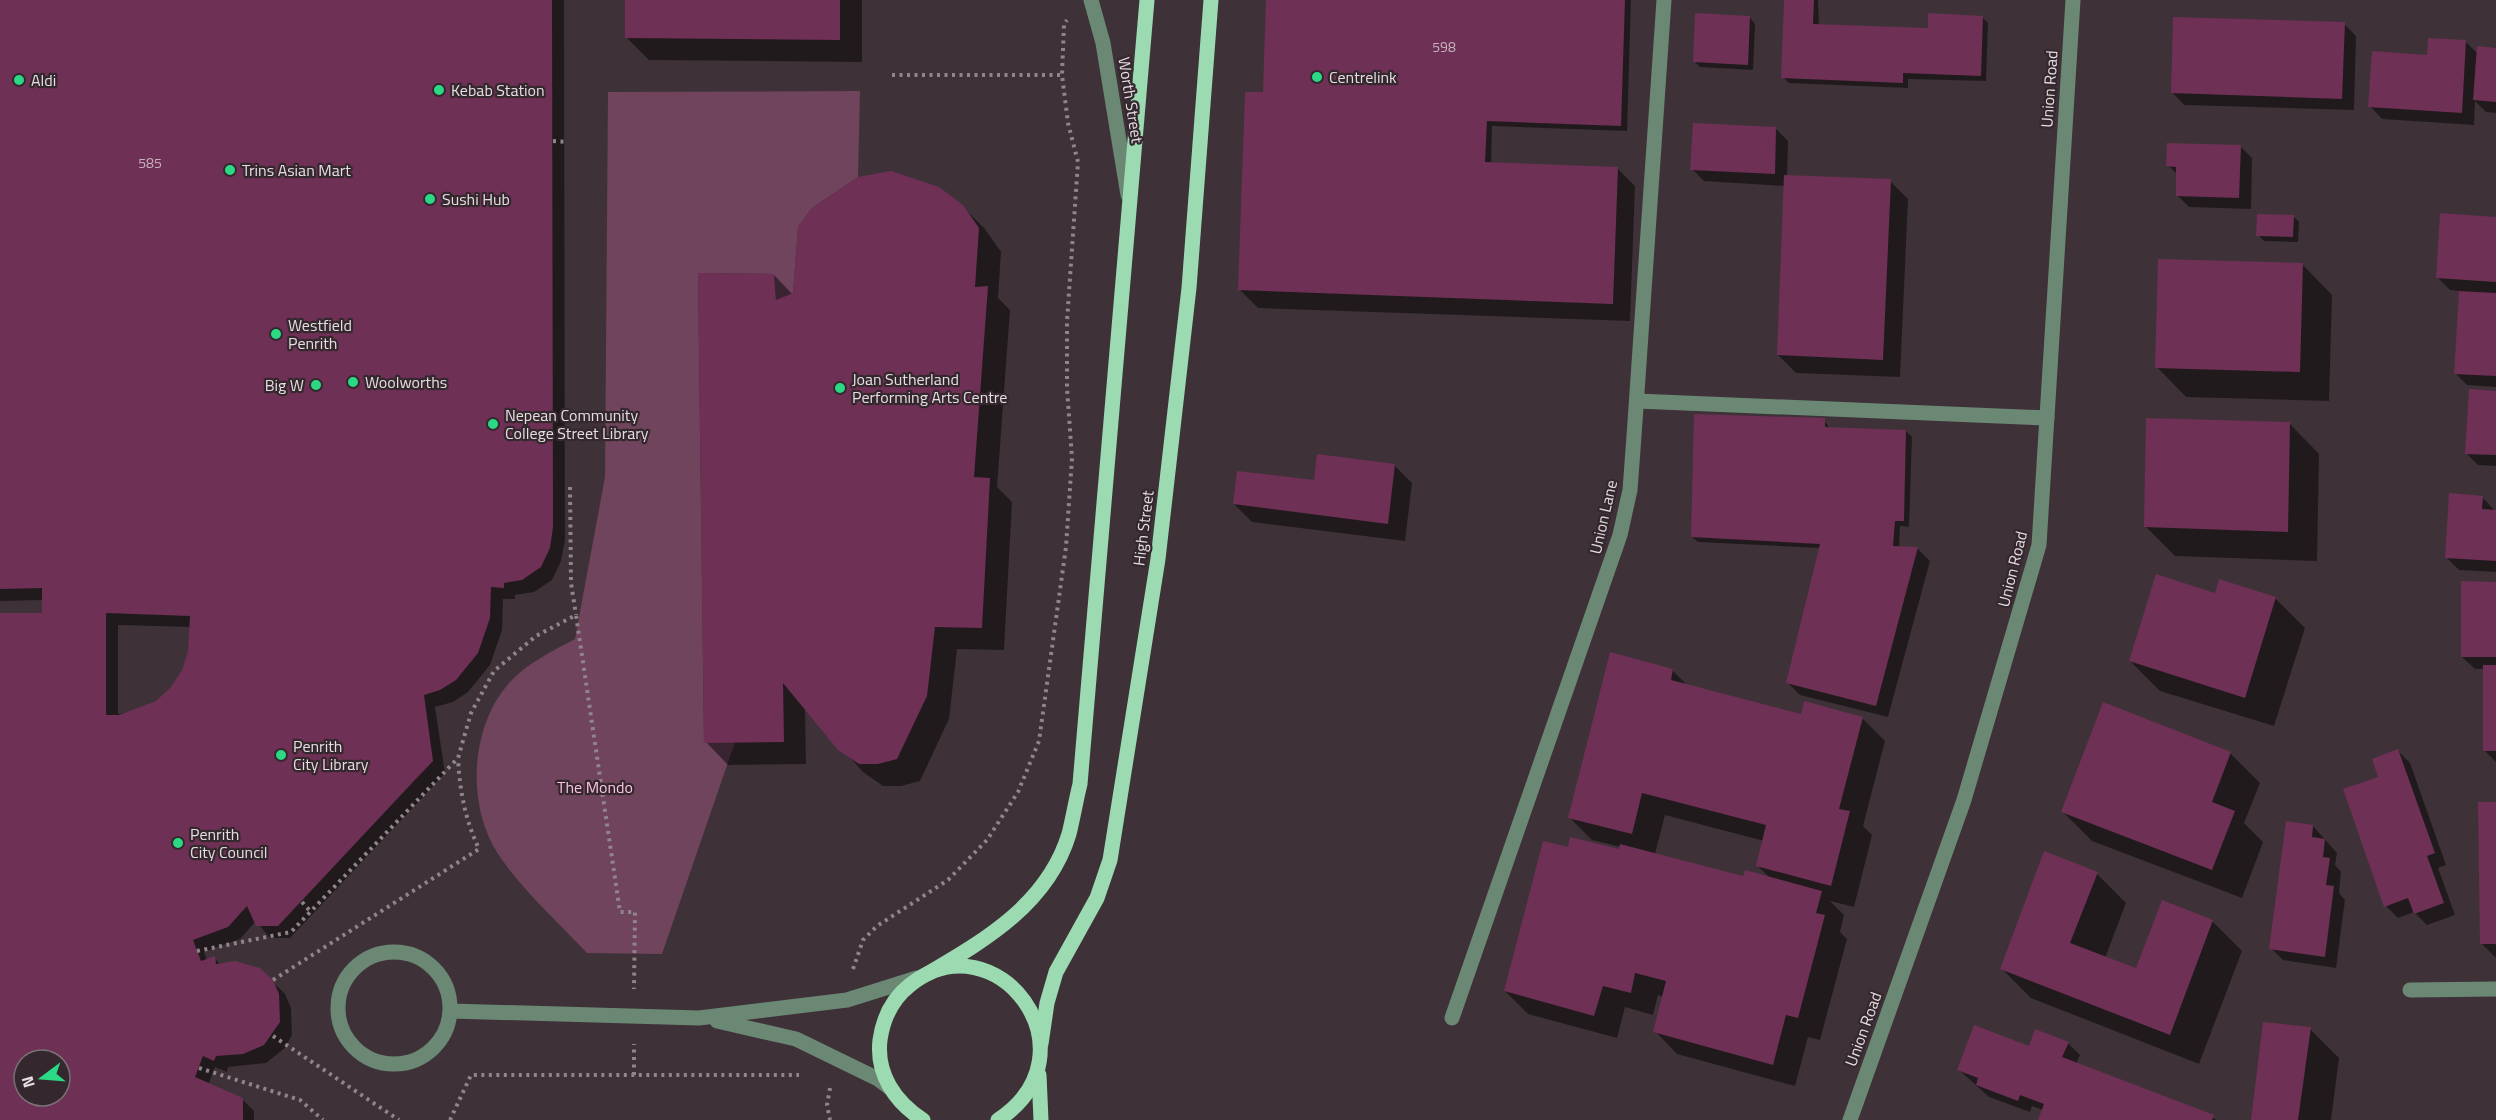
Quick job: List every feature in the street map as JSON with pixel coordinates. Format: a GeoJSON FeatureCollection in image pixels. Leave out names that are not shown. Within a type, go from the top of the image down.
{"type":"FeatureCollection","features":[{"type":"Feature","properties":{"kind":"main road"},"geometry":{"type":"LineString","coordinates":[[911,1120],[890,1088],[882,1069],[879,1048],[882,1027],[890,1007],[903,991],[924,976],[980,944],[1023,910],[1047,879],[1068,835],[1080,784],[1147,0]]}},
{"type":"Feature","properties":{"kind":"main road","name":"High Street"},"geometry":{"type":"LineString","coordinates":[[1039,1069],[1047,1003],[1056,972],[1097,898],[1112,849],[1162,524],[1189,288],[1210,0]]}},
{"type":"Feature","properties":{"kind":"main road"},"geometry":{"type":"LineString","coordinates":[[924,976],[950,968],[973,968],[993,974],[1012,986],[1027,1003],[1037,1023],[1041,1044]]}},
{"type":"Feature","properties":{"kind":"main road"},"geometry":{"type":"LineString","coordinates":[[998,1120],[1013,1110],[1029,1091],[1039,1069]]}},
{"type":"Feature","properties":{"kind":"main road"},"geometry":{"type":"LineString","coordinates":[[1039,1069],[1041,1120]]}},
{"type":"Feature","properties":{"kind":"main road"},"geometry":{"type":"LineString","coordinates":[[902,1105],[923,1120]]}},
{"type":"Feature","properties":{"kind":"street","name":"Worth Street"},"geometry":{"type":"LineString","coordinates":[[1091,0],[1103,42],[1130,207]]}},
{"type":"Feature","properties":{"kind":"street","name":"Union Lane"},"geometry":{"type":"LineString","coordinates":[[1452,1018],[1620,535],[1629,490],[1637,401],[1664,0]]}},
{"type":"Feature","properties":{"kind":"street","name":"Union Road"},"geometry":{"type":"LineString","coordinates":[[1850,1120],[1964,800],[2039,545],[2073,0]]}},
{"type":"Feature","properties":{"kind":"street"},"geometry":{"type":"LineString","coordinates":[[1637,401],[2047,418]]}},
{"type":"Feature","properties":{"kind":"street"},"geometry":{"type":"LineString","coordinates":[[389,952],[408,953],[426,961],[439,974],[448,992],[451,1011],[447,1029],[437,1046],[422,1058],[405,1064],[388,1065],[372,1060],[351,1044],[339,1020],[338,1003],[344,984],[354,968],[370,957],[389,952]]}},
{"type":"Feature","properties":{"kind":"street"},"geometry":{"type":"LineString","coordinates":[[451,1011],[699,1018],[847,1000],[924,976]]}},
{"type":"Feature","properties":{"kind":"street"},"geometry":{"type":"LineString","coordinates":[[2410,990],[2496,988]]}},
{"type":"Feature","properties":{"kind":"street"},"geometry":{"type":"LineString","coordinates":[[699,1018],[769,1031],[796,1040],[838,1058],[890,1088]]}},
{"type":"Feature","properties":{"kind":"path"},"geometry":{"type":"LineString","coordinates":[[847,1000],[855,960],[862,940],[877,926],[948,880],[987,840],[1018,792],[1039,741],[1066,547],[1072,458],[1067,388],[1067,321],[1078,162],[1068,123],[1062,75],[1064,24],[1069,17]]}},
{"type":"Feature","properties":{"kind":"path"},"geometry":{"type":"LineString","coordinates":[[892,75],[1062,75]]}},
{"type":"Feature","properties":{"kind":"path"},"geometry":{"type":"LineString","coordinates":[[553,141],[568,142]]}},
{"type":"Feature","properties":{"kind":"path"},"geometry":{"type":"LineString","coordinates":[[570,486],[571,583],[620,912],[635,912],[634,1075]]}},
{"type":"Feature","properties":{"kind":"path"},"geometry":{"type":"LineString","coordinates":[[273,980],[479,849],[467,822],[460,792],[458,758],[471,713],[494,671],[536,636],[576,615]]}},
{"type":"Feature","properties":{"kind":"path"},"geometry":{"type":"LineString","coordinates":[[197,951],[291,932],[458,758]]}},
{"type":"Feature","properties":{"kind":"path"},"geometry":{"type":"LineString","coordinates":[[302,902],[311,912]]}},
{"type":"Feature","properties":{"kind":"path"},"geometry":{"type":"LineString","coordinates":[[273,1036],[399,1120]]}},
{"type":"Feature","properties":{"kind":"path"},"geometry":{"type":"LineString","coordinates":[[830,1120],[827,1105],[838,1058]]}},
{"type":"Feature","properties":{"kind":"path"},"geometry":{"type":"LineString","coordinates":[[199,1068],[300,1100],[323,1120]]}},
{"type":"Feature","properties":{"kind":"path"},"geometry":{"type":"LineString","coordinates":[[450,1120],[471,1075],[796,1074],[807,1077]]}},
{"type":"Feature","properties":{"kind":"path"},"geometry":{"type":"LineString","coordinates":[[823,1084],[830,1089]]}},
{"type":"Feature","properties":{"kind":"green space","name":"The Mondo"},"geometry":{"type":"Polygon","coordinates":[[[860,91],[858,177],[812,208],[798,227],[793,293],[776,300],[774,274],[698,273],[704,743],[735,742],[662,954],[587,953],[529,893],[498,854],[481,813],[477,790],[477,766],[480,743],[487,721],[497,700],[510,682],[532,663],[575,639],[605,477],[608,92],[860,91]]]}},
{"type":"Feature","properties":{"kind":"building","name":"Westfield Penrith"},"geometry":{"type":"Polygon","coordinates":[[[0,0],[552,0],[553,527],[550,548],[541,567],[522,580],[504,583],[504,588],[491,587],[490,618],[478,653],[456,680],[440,690],[424,695],[433,761],[278,926],[256,926],[247,906],[228,927],[193,940],[201,961],[215,956],[216,964],[235,961],[260,968],[273,980],[279,994],[280,1022],[264,1045],[243,1054],[216,1056],[214,1061],[203,1056],[195,1077],[243,1098],[243,1120],[0,1120],[0,613],[42,613],[42,588],[0,589],[0,0]],[[106,613],[106,715],[119,715],[156,701],[171,687],[182,670],[188,651],[190,616],[106,613]]]}},
{"type":"Feature","properties":{"kind":"building"},"geometry":{"type":"Polygon","coordinates":[[[625,0],[840,0],[840,40],[625,38],[625,0]]]}},
{"type":"Feature","properties":{"kind":"building"},"geometry":{"type":"Polygon","coordinates":[[[1266,0],[1625,0],[1621,126],[1487,121],[1485,162],[1618,167],[1613,304],[1238,290],[1245,92],[1263,92],[1266,0]]]}},
{"type":"Feature","properties":{"kind":"building"},"geometry":{"type":"Polygon","coordinates":[[[1784,0],[1814,0],[1813,24],[1928,28],[1928,13],[1983,16],[1981,76],[1903,73],[1903,83],[1781,78],[1784,0]]]}},
{"type":"Feature","properties":{"kind":"building"},"geometry":{"type":"Polygon","coordinates":[[[1695,13],[1750,16],[1748,65],[1693,62],[1695,13]]]}},
{"type":"Feature","properties":{"kind":"building"},"geometry":{"type":"Polygon","coordinates":[[[2173,17],[2345,22],[2342,99],[2171,93],[2173,17]]]}},
{"type":"Feature","properties":{"kind":"building"},"geometry":{"type":"Polygon","coordinates":[[[2428,38],[2466,40],[2462,113],[2368,107],[2372,51],[2427,55],[2428,38]]]}},
{"type":"Feature","properties":{"kind":"building"},"geometry":{"type":"Polygon","coordinates":[[[2477,46],[2496,48],[2496,102],[2473,100],[2477,46]]]}},
{"type":"Feature","properties":{"kind":"building"},"geometry":{"type":"Polygon","coordinates":[[[1693,123],[1776,127],[1775,174],[1690,170],[1693,123]]]}},
{"type":"Feature","properties":{"kind":"building"},"geometry":{"type":"Polygon","coordinates":[[[2167,143],[2241,145],[2239,198],[2176,196],[2176,167],[2166,166],[2167,143]]]}},
{"type":"Feature","properties":{"kind":"building","name":"Joan Sutherland Performing Arts Centre"},"geometry":{"type":"Polygon","coordinates":[[[891,171],[939,187],[963,205],[979,228],[975,287],[988,286],[974,477],[990,478],[982,628],[935,627],[927,696],[897,759],[878,764],[859,764],[838,750],[783,683],[784,742],[704,743],[698,273],[774,274],[776,300],[793,293],[798,227],[812,208],[858,177],[891,171]]]}},
{"type":"Feature","properties":{"kind":"building"},"geometry":{"type":"Polygon","coordinates":[[[1784,175],[1891,179],[1883,360],[1777,355],[1784,175]]]}},
{"type":"Feature","properties":{"kind":"building"},"geometry":{"type":"Polygon","coordinates":[[[2440,213],[2496,217],[2496,282],[2436,278],[2440,213]]]}},
{"type":"Feature","properties":{"kind":"building"},"geometry":{"type":"Polygon","coordinates":[[[2257,214],[2294,215],[2293,237],[2256,236],[2257,214]]]}},
{"type":"Feature","properties":{"kind":"building"},"geometry":{"type":"Polygon","coordinates":[[[2158,259],[2303,263],[2300,372],[2155,368],[2158,259]]]}},
{"type":"Feature","properties":{"kind":"building"},"geometry":{"type":"Polygon","coordinates":[[[2459,291],[2496,293],[2496,376],[2454,374],[2459,291]]]}},
{"type":"Feature","properties":{"kind":"building"},"geometry":{"type":"Polygon","coordinates":[[[2469,389],[2496,391],[2496,455],[2465,454],[2469,389]]]}},
{"type":"Feature","properties":{"kind":"building"},"geometry":{"type":"Polygon","coordinates":[[[1694,414],[1825,418],[1825,427],[1906,430],[1904,521],[1895,521],[1893,546],[1918,547],[1876,706],[1786,683],[1820,544],[1691,537],[1694,414]]]}},
{"type":"Feature","properties":{"kind":"building"},"geometry":{"type":"Polygon","coordinates":[[[2146,418],[2290,422],[2288,532],[2144,527],[2146,418]]]}},
{"type":"Feature","properties":{"kind":"building"},"geometry":{"type":"Polygon","coordinates":[[[1317,454],[1395,464],[1388,524],[1233,504],[1237,471],[1314,480],[1317,454]]]}},
{"type":"Feature","properties":{"kind":"building"},"geometry":{"type":"Polygon","coordinates":[[[2449,493],[2483,496],[2482,509],[2496,510],[2496,561],[2445,558],[2449,493]]]}},
{"type":"Feature","properties":{"kind":"building"},"geometry":{"type":"Polygon","coordinates":[[[2156,574],[2215,593],[2219,579],[2276,597],[2245,698],[2129,661],[2156,574]]]}},
{"type":"Feature","properties":{"kind":"building"},"geometry":{"type":"Polygon","coordinates":[[[2461,581],[2496,582],[2496,657],[2461,657],[2461,581]]]}},
{"type":"Feature","properties":{"kind":"building"},"geometry":{"type":"Polygon","coordinates":[[[1610,652],[1673,669],[1671,680],[1801,714],[1804,701],[1863,717],[1839,809],[1850,811],[1831,886],[1756,866],[1766,825],[1642,793],[1632,834],[1568,818],[1610,652]]]}},
{"type":"Feature","properties":{"kind":"building"},"geometry":{"type":"Polygon","coordinates":[[[2483,665],[2496,665],[2496,751],[2483,751],[2483,665]]]}},
{"type":"Feature","properties":{"kind":"building"},"geometry":{"type":"Polygon","coordinates":[[[2103,702],[2231,752],[2212,802],[2235,811],[2212,870],[2061,812],[2103,702]]]}},
{"type":"Feature","properties":{"kind":"building"},"geometry":{"type":"Polygon","coordinates":[[[2398,749],[2435,853],[2427,856],[2444,903],[2414,914],[2408,898],[2384,907],[2343,789],[2378,777],[2372,759],[2398,749]]]}},
{"type":"Feature","properties":{"kind":"building"},"geometry":{"type":"Polygon","coordinates":[[[2478,802],[2496,802],[2496,944],[2480,944],[2478,802]]]}},
{"type":"Feature","properties":{"kind":"building"},"geometry":{"type":"Polygon","coordinates":[[[2286,821],[2313,825],[2312,837],[2325,839],[2323,857],[2330,858],[2326,885],[2334,886],[2325,957],[2269,949],[2286,821]]]}},
{"type":"Feature","properties":{"kind":"building"},"geometry":{"type":"Polygon","coordinates":[[[1570,837],[1619,849],[1620,844],[1743,876],[1745,870],[1822,891],[1816,913],[1825,915],[1798,1018],[1786,1015],[1773,1065],[1653,1032],[1666,981],[1635,973],[1631,993],[1603,986],[1594,1016],[1504,991],[1543,841],[1568,847],[1570,837]]]}},
{"type":"Feature","properties":{"kind":"building"},"geometry":{"type":"Polygon","coordinates":[[[2044,851],[2098,872],[2070,943],[2136,968],[2162,900],[2213,920],[2170,1035],[2000,969],[2044,851]]]}},
{"type":"Feature","properties":{"kind":"building"},"geometry":{"type":"Polygon","coordinates":[[[2263,1022],[2311,1027],[2298,1120],[2251,1120],[2263,1022]]]}},
{"type":"Feature","properties":{"kind":"building"},"geometry":{"type":"Polygon","coordinates":[[[1974,1025],[2029,1046],[2035,1029],[2069,1042],[2062,1057],[2214,1115],[2212,1120],[2038,1120],[2044,1104],[2020,1095],[2018,1101],[1976,1085],[1978,1078],[1957,1070],[1974,1025]]]}},
{"type":"Feature","properties":{"kind":"place","name":"Centrelink"},"geometry":{"type":"Point","coordinates":[1317,77]}},
{"type":"Feature","properties":{"kind":"place","name":"Aldi"},"geometry":{"type":"Point","coordinates":[19,80]}},
{"type":"Feature","properties":{"kind":"place","name":"Kebab Station"},"geometry":{"type":"Point","coordinates":[439,90]}},
{"type":"Feature","properties":{"kind":"place","name":"Trins Asian Mart"},"geometry":{"type":"Point","coordinates":[230,170]}},
{"type":"Feature","properties":{"kind":"place","name":"Sushi Hub"},"geometry":{"type":"Point","coordinates":[430,199]}},
{"type":"Feature","properties":{"kind":"place","name":"Westfield Penrith"},"geometry":{"type":"Point","coordinates":[276,334]}},
{"type":"Feature","properties":{"kind":"place","name":"Woolworths"},"geometry":{"type":"Point","coordinates":[353,382]}},
{"type":"Feature","properties":{"kind":"place","name":"Big W"},"geometry":{"type":"Point","coordinates":[316,385]}},
{"type":"Feature","properties":{"kind":"place","name":"Joan Sutherland Performing Arts Centre"},"geometry":{"type":"Point","coordinates":[840,388]}},
{"type":"Feature","properties":{"kind":"place","name":"Nepean Community College Street Library"},"geometry":{"type":"Point","coordinates":[493,424]}},
{"type":"Feature","properties":{"kind":"place","name":"Penrith City Library"},"geometry":{"type":"Point","coordinates":[281,755]}},
{"type":"Feature","properties":{"kind":"place","name":"Penrith City Council"},"geometry":{"type":"Point","coordinates":[178,843]}}]}
